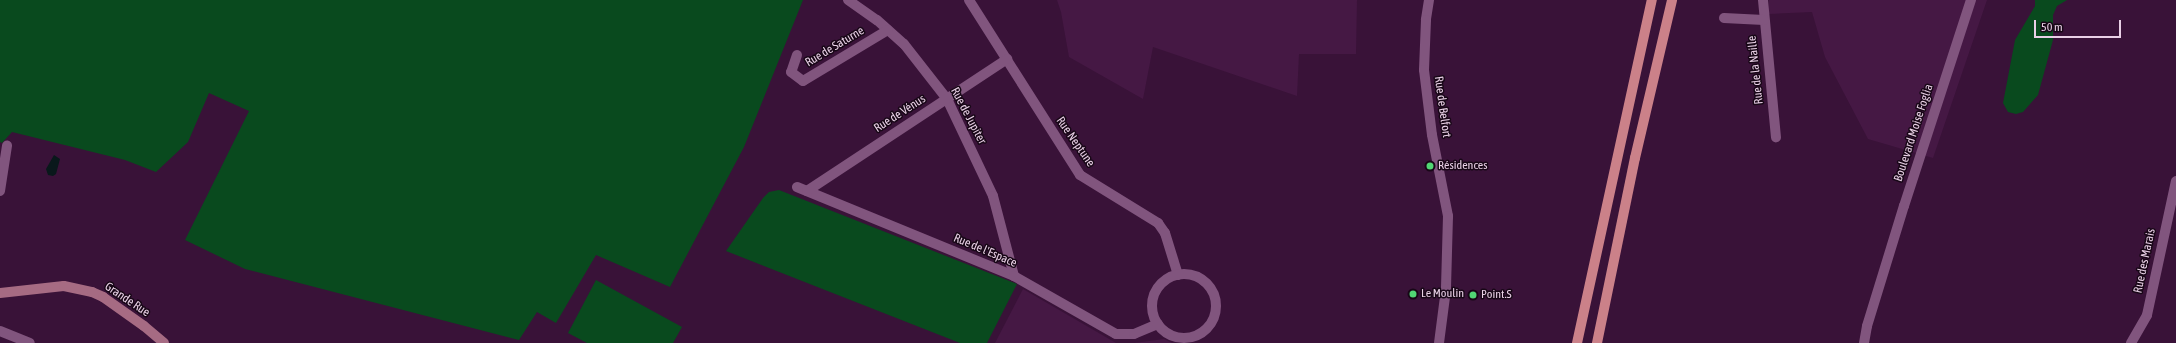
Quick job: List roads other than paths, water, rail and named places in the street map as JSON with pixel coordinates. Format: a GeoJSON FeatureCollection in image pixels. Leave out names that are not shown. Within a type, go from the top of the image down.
{"type":"FeatureCollection","features":[{"type":"Feature","properties":{"kind":"main road"},"geometry":{"type":"LineString","coordinates":[[1577,343],[1652,0]]}},
{"type":"Feature","properties":{"kind":"main road"},"geometry":{"type":"LineString","coordinates":[[1597,343],[1635,158],[1672,0]]}},
{"type":"Feature","properties":{"kind":"street","name":"Rue de Jupiter"},"geometry":{"type":"LineString","coordinates":[[848,0],[904,44],[947,99],[992,196],[1006,240],[1014,276]]}},
{"type":"Feature","properties":{"kind":"street","name":"Rue Neptune"},"geometry":{"type":"LineString","coordinates":[[969,0],[1058,143],[1080,175],[1158,223],[1165,232],[1178,275]]}},
{"type":"Feature","properties":{"kind":"street","name":"Rue de Belfort"},"geometry":{"type":"LineString","coordinates":[[1429,0],[1426,20],[1424,70],[1432,135],[1448,216],[1446,289],[1438,343]]}},
{"type":"Feature","properties":{"kind":"street","name":"Rue de la Naille"},"geometry":{"type":"LineString","coordinates":[[1763,0],[1776,137]]}},
{"type":"Feature","properties":{"kind":"street","name":"Boulevard Moise Foglia"},"geometry":{"type":"LineString","coordinates":[[1864,343],[1867,326],[1971,0]]}},
{"type":"Feature","properties":{"kind":"street"},"geometry":{"type":"LineString","coordinates":[[1724,18],[1764,20]]}},
{"type":"Feature","properties":{"kind":"street","name":"Rue de Saturne"},"geometry":{"type":"LineString","coordinates":[[797,55],[791,72],[803,81],[888,30]]}},
{"type":"Feature","properties":{"kind":"street","name":"Rue de Vénus"},"geometry":{"type":"LineString","coordinates":[[802,189],[947,99],[1007,59]]}},
{"type":"Feature","properties":{"kind":"street"},"geometry":{"type":"LineString","coordinates":[[0,191],[7,146]]}},
{"type":"Feature","properties":{"kind":"street","name":"Rue des Marais"},"geometry":{"type":"LineString","coordinates":[[2131,343],[2147,315],[2176,181]]}},
{"type":"Feature","properties":{"kind":"street","name":"Rue de l'Espace"},"geometry":{"type":"LineString","coordinates":[[802,189],[1014,276],[1116,334],[1134,334],[1158,324]]}},
{"type":"Feature","properties":{"kind":"street"},"geometry":{"type":"LineString","coordinates":[[1178,275],[1194,276],[1208,285],[1214,294],[1216,305],[1210,325],[1192,340],[1176,337],[1168,333],[1158,324],[1154,316],[1153,298],[1162,283],[1178,275]]}},
{"type":"Feature","properties":{"kind":"street","name":"Grande Rue"},"geometry":{"type":"LineString","coordinates":[[0,292],[64,286],[92,292],[138,322],[164,343]]}},
{"type":"Feature","properties":{"kind":"street"},"geometry":{"type":"LineString","coordinates":[[0,331],[30,343]]}},
{"type":"Feature","properties":{"kind":"place","name":"Résidences"},"geometry":{"type":"Point","coordinates":[1430,166]}},
{"type":"Feature","properties":{"kind":"place","name":"Le Moulin"},"geometry":{"type":"Point","coordinates":[1413,294]}},
{"type":"Feature","properties":{"kind":"place","name":"Point.S"},"geometry":{"type":"Point","coordinates":[1473,295]}}]}
